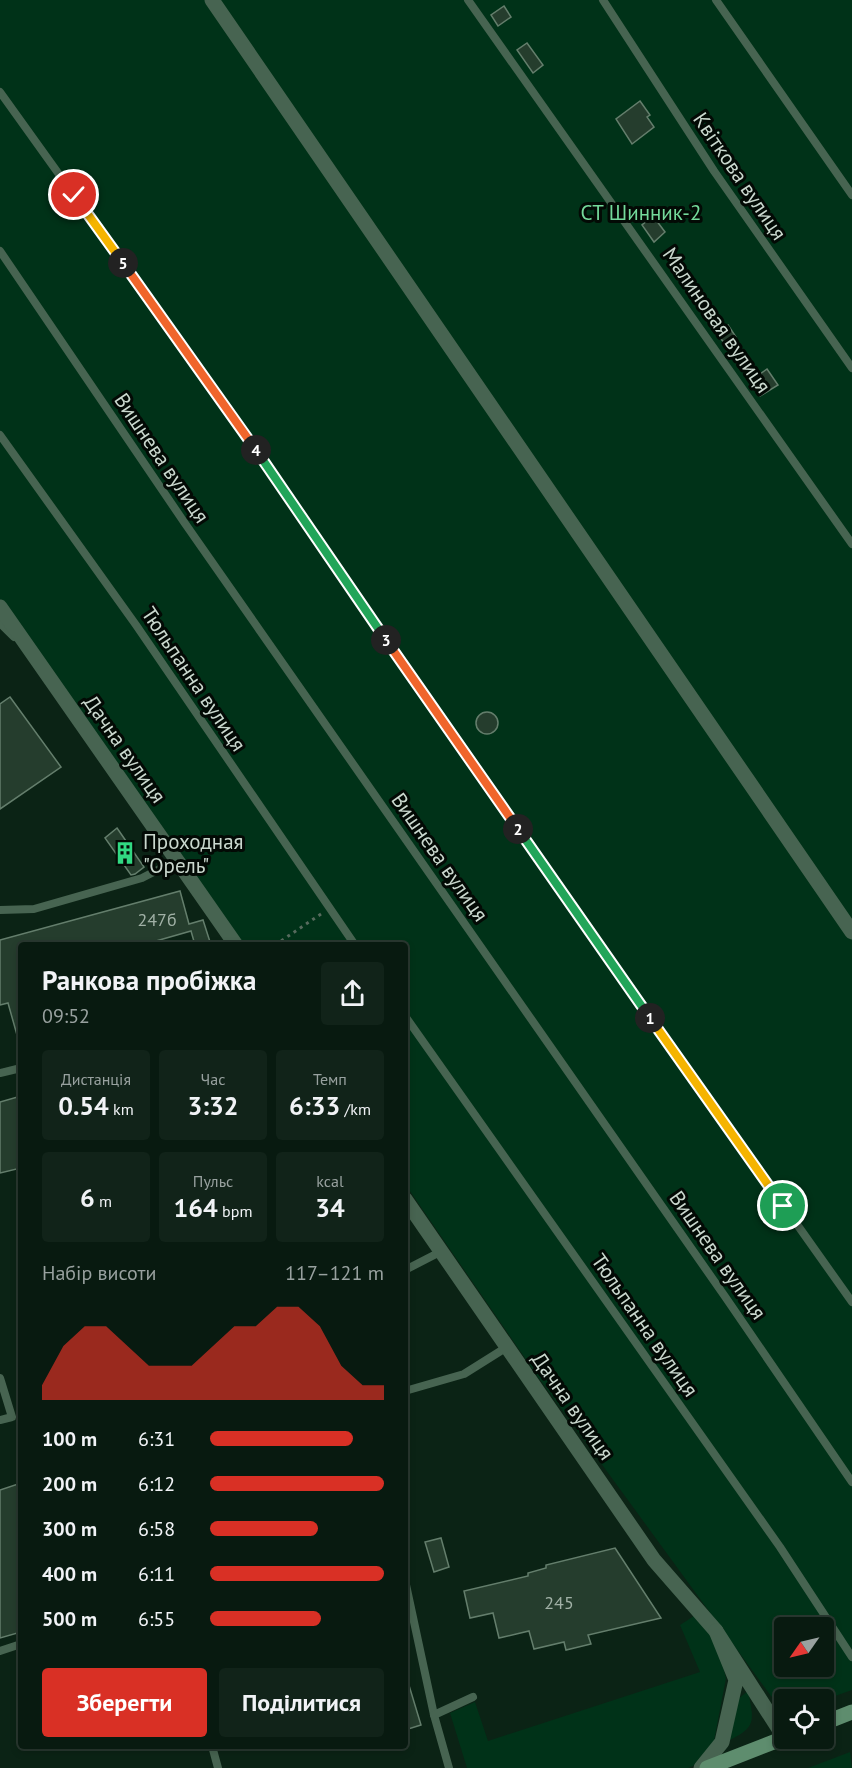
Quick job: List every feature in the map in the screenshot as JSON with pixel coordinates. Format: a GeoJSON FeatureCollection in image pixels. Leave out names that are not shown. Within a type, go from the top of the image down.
{"type":"FeatureCollection","features":[{"type":"Feature","properties":{"kind":"main road"},"geometry":{"type":"LineString","coordinates":[[834,1719],[852,1712]]}},
{"type":"Feature","properties":{"kind":"main road"},"geometry":{"type":"LineString","coordinates":[[707,1768],[774,1741]]}},
{"type":"Feature","properties":{"kind":"street"},"geometry":{"type":"LineString","coordinates":[[212,0],[852,932]]}},
{"type":"Feature","properties":{"kind":"street","name":"Дачна вулиця"},"geometry":{"type":"LineString","coordinates":[[0,607],[234,942]]}},
{"type":"Feature","properties":{"kind":"street","name":"Дачна вулиця"},"geometry":{"type":"LineString","coordinates":[[408,1204],[654,1560],[716,1631]]}},
{"type":"Feature","properties":{"kind":"street"},"geometry":{"type":"LineString","coordinates":[[716,1631],[774,1721]]}},
{"type":"Feature","properties":{"kind":"street"},"geometry":{"type":"LineString","coordinates":[[701,1768],[722,1742],[736,1680],[716,1631]]}},
{"type":"Feature","properties":{"kind":"lane","name":"Малиновая вулиця"},"geometry":{"type":"LineString","coordinates":[[468,0],[852,544]]}},
{"type":"Feature","properties":{"kind":"lane","name":"Квіткова вулиця"},"geometry":{"type":"LineString","coordinates":[[603,0],[714,171],[852,368]]}},
{"type":"Feature","properties":{"kind":"lane"},"geometry":{"type":"LineString","coordinates":[[716,0],[852,195]]}},
{"type":"Feature","properties":{"kind":"lane"},"geometry":{"type":"LineString","coordinates":[[0,92],[223,403],[524,839],[852,1302]]}},
{"type":"Feature","properties":{"kind":"lane","name":"Вишнева вулиця"},"geometry":{"type":"LineString","coordinates":[[0,251],[184,522],[852,1482]]}},
{"type":"Feature","properties":{"kind":"lane","name":"Тюльпанна вулиця"},"geometry":{"type":"LineString","coordinates":[[0,435],[136,625],[353,942]]}},
{"type":"Feature","properties":{"kind":"lane"},"geometry":{"type":"LineString","coordinates":[[0,623],[32,654]]}},
{"type":"Feature","properties":{"kind":"lane"},"geometry":{"type":"LineString","coordinates":[[0,910],[34,909],[141,878],[177,860]]}},
{"type":"Feature","properties":{"kind":"lane","name":"Тюльпанна вулиця"},"geometry":{"type":"LineString","coordinates":[[408,1020],[780,1547],[852,1657]]}},
{"type":"Feature","properties":{"kind":"lane"},"geometry":{"type":"LineString","coordinates":[[0,1073],[18,1069]]}},
{"type":"Feature","properties":{"kind":"lane"},"geometry":{"type":"LineString","coordinates":[[408,1268],[440,1252]]}},
{"type":"Feature","properties":{"kind":"lane"},"geometry":{"type":"LineString","coordinates":[[408,1390],[464,1374],[507,1347]]}},
{"type":"Feature","properties":{"kind":"lane"},"geometry":{"type":"LineString","coordinates":[[0,1378],[12,1417],[0,1420]]}},
{"type":"Feature","properties":{"kind":"lane"},"geometry":{"type":"LineString","coordinates":[[408,1594],[434,1715],[449,1768]]}},
{"type":"Feature","properties":{"kind":"lane"},"geometry":{"type":"LineString","coordinates":[[0,1651],[18,1645]]}},
{"type":"Feature","properties":{"kind":"lane"},"geometry":{"type":"LineString","coordinates":[[434,1715],[473,1697]]}},
{"type":"Feature","properties":{"kind":"lane"},"geometry":{"type":"LineString","coordinates":[[213,1749],[218,1768]]}},
{"type":"Feature","properties":{"kind":"path"},"geometry":{"type":"LineString","coordinates":[[279,942],[330,908]]}},
{"type":"Feature","properties":{"kind":"green space","name":"СТ Шинник-2"},"geometry":{"type":"Polygon","coordinates":[[[0,0],[852,0],[852,1690],[834,1696],[834,1689],[774,1689],[774,1699],[771,1696],[538,1377],[408,1188],[408,942],[239,942],[0,600],[0,0]]]}},
{"type":"Feature","properties":{"kind":"green space"},"geometry":{"type":"Polygon","coordinates":[[[697,1614],[716,1639],[726,1678],[714,1741],[693,1766],[688,1768],[467,1768],[450,1713],[475,1702],[488,1741],[700,1672],[680,1625],[697,1614]]]}},
{"type":"Feature","properties":{"kind":"green space"},"geometry":{"type":"Polygon","coordinates":[[[748,1691],[752,1716],[749,1727],[728,1741],[738,1699],[748,1691]]]}},
{"type":"Feature","properties":{"kind":"green space"},"geometry":{"type":"Polygon","coordinates":[[[850,1752],[852,1768],[808,1768],[850,1752]]]}},
{"type":"Feature","properties":{"kind":"building"},"geometry":{"type":"Polygon","coordinates":[[[504,6],[511,17],[498,26],[491,15],[504,6]]]}},
{"type":"Feature","properties":{"kind":"building"},"geometry":{"type":"Polygon","coordinates":[[[527,43],[543,65],[533,73],[517,50],[527,43]]]}},
{"type":"Feature","properties":{"kind":"building"},"geometry":{"type":"Polygon","coordinates":[[[640,101],[650,115],[647,117],[654,127],[632,144],[616,119],[640,101]]]}},
{"type":"Feature","properties":{"kind":"building"},"geometry":{"type":"Polygon","coordinates":[[[653,216],[665,232],[654,242],[642,225],[653,216]]]}},
{"type":"Feature","properties":{"kind":"building"},"geometry":{"type":"Polygon","coordinates":[[[728,325],[736,337],[726,345],[717,334],[728,325]]]}},
{"type":"Feature","properties":{"kind":"building"},"geometry":{"type":"Polygon","coordinates":[[[767,369],[778,385],[760,396],[752,386],[759,381],[756,377],[767,369]]]}},
{"type":"Feature","properties":{"kind":"building"},"geometry":{"type":"Polygon","coordinates":[[[10,697],[61,767],[0,809],[0,704],[10,697]]]}},
{"type":"Feature","properties":{"kind":"building"},"geometry":{"type":"Polygon","coordinates":[[[487,712],[495,715],[498,723],[495,731],[487,734],[479,731],[476,723],[479,715],[487,712]]]}},
{"type":"Feature","properties":{"kind":"building","name":"Проходная \"Орель\""},"geometry":{"type":"Polygon","coordinates":[[[117,828],[144,867],[135,874],[131,875],[105,838],[117,828]]]}},
{"type":"Feature","properties":{"kind":"building"},"geometry":{"type":"Polygon","coordinates":[[[180,891],[189,924],[203,920],[210,942],[194,942],[191,931],[152,942],[18,942],[17,1035],[8,1003],[0,1005],[0,940],[180,891]]]}},
{"type":"Feature","properties":{"kind":"building"},"geometry":{"type":"Polygon","coordinates":[[[18,1097],[18,1169],[0,1173],[0,1102],[18,1097]]]}},
{"type":"Feature","properties":{"kind":"building"},"geometry":{"type":"Polygon","coordinates":[[[18,1484],[18,1633],[0,1638],[0,1490],[18,1484]]]}},
{"type":"Feature","properties":{"kind":"building"},"geometry":{"type":"Polygon","coordinates":[[[441,1538],[449,1567],[434,1572],[425,1542],[441,1538]]]}},
{"type":"Feature","properties":{"kind":"building"},"geometry":{"type":"Polygon","coordinates":[[[615,1548],[661,1618],[588,1635],[591,1644],[566,1650],[564,1642],[534,1649],[529,1631],[499,1638],[493,1613],[470,1618],[464,1591],[528,1576],[528,1573],[546,1568],[546,1565],[615,1548]]]}},
{"type":"Feature","properties":{"kind":"building"},"geometry":{"type":"Polygon","coordinates":[[[408,1682],[421,1725],[408,1729],[408,1682]]]}},
{"type":"Feature","properties":{"kind":"place","name":"Проходная \"Орель\""},"geometry":{"type":"Point","coordinates":[125,853]}},
{"type":"Feature","properties":{"kind":"route"},"geometry":{"type":"LineString","coordinates":[[74,195],[223,403],[524,839],[783,1206]]}}]}
